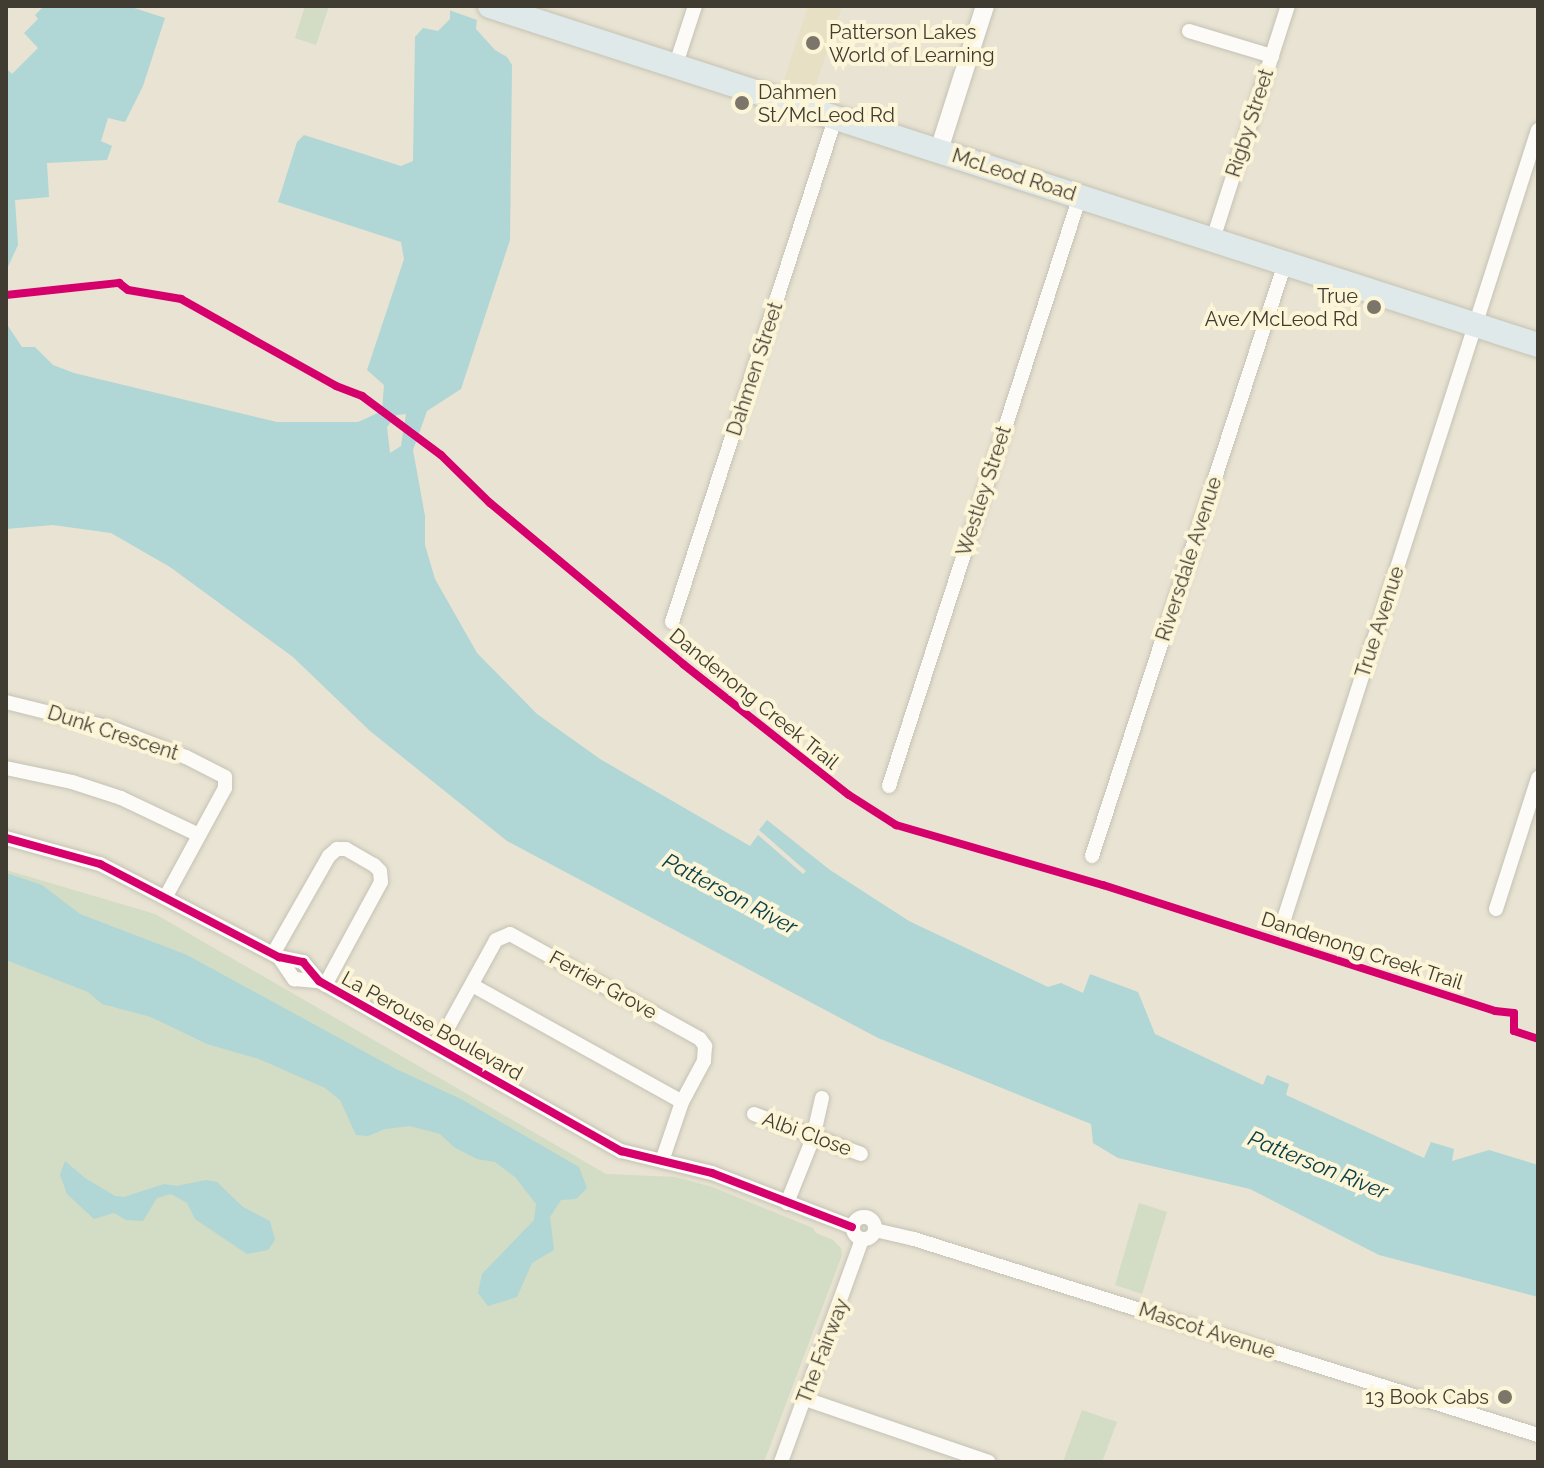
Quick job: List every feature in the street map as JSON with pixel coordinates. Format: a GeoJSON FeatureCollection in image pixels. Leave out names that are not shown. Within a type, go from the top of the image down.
{"type":"FeatureCollection","features":[{"type":"Feature","properties":{"kind":"main road","name":"McLeod Road"},"geometry":{"type":"LineString","coordinates":[[490,6],[1538,345]]}},
{"type":"Feature","properties":{"kind":"street"},"geometry":{"type":"LineString","coordinates":[[676,64],[695,6]]}},
{"type":"Feature","properties":{"kind":"street"},"geometry":{"type":"LineString","coordinates":[[939,150],[985,6]]}},
{"type":"Feature","properties":{"kind":"street","name":"Rigby Street"},"geometry":{"type":"LineString","coordinates":[[1213,239],[1288,6]]}},
{"type":"Feature","properties":{"kind":"street"},"geometry":{"type":"LineString","coordinates":[[1189,31],[1272,56]]}},
{"type":"Feature","properties":{"kind":"street","name":"Dahmen Street"},"geometry":{"type":"LineString","coordinates":[[672,622],[836,116]]}},
{"type":"Feature","properties":{"kind":"street","name":"True Avenue"},"geometry":{"type":"LineString","coordinates":[[1284,919],[1538,130]]}},
{"type":"Feature","properties":{"kind":"street","name":"Westley Street"},"geometry":{"type":"LineString","coordinates":[[889,786],[1080,196]]}},
{"type":"Feature","properties":{"kind":"street","name":"Riversdale Avenue"},"geometry":{"type":"LineString","coordinates":[[1092,856],[1285,263]]}},
{"type":"Feature","properties":{"kind":"street","name":"Dunk Crescent"},"geometry":{"type":"LineString","coordinates":[[6,702],[114,729],[221,773],[225,778],[225,788],[166,896]]}},
{"type":"Feature","properties":{"kind":"street"},"geometry":{"type":"LineString","coordinates":[[6,768],[72,782],[121,798],[199,835]]}},
{"type":"Feature","properties":{"kind":"street"},"geometry":{"type":"LineString","coordinates":[[1496,909],[1538,778]]}},
{"type":"Feature","properties":{"kind":"street","name":"La Perouse Boulevard"},"geometry":{"type":"LineString","coordinates":[[6,838],[100,864],[276,955],[303,962],[322,983],[621,1151],[712,1173],[852,1227]]}},
{"type":"Feature","properties":{"kind":"street"},"geometry":{"type":"LineString","coordinates":[[276,955],[329,856],[337,849],[346,849],[374,865],[381,882],[322,983]]}},
{"type":"Feature","properties":{"kind":"street","name":"Ferrier Grove"},"geometry":{"type":"LineString","coordinates":[[437,1047],[502,936],[510,934],[700,1039],[707,1052],[682,1102],[662,1161]]}},
{"type":"Feature","properties":{"kind":"street"},"geometry":{"type":"LineString","coordinates":[[472,985],[682,1102]]}},
{"type":"Feature","properties":{"kind":"street"},"geometry":{"type":"LineString","coordinates":[[787,1203],[813,1138],[822,1098]]}},
{"type":"Feature","properties":{"kind":"street","name":"Albi Close"},"geometry":{"type":"LineString","coordinates":[[754,1114],[861,1154]]}},
{"type":"Feature","properties":{"kind":"street","name":"Mascot Avenue"},"geometry":{"type":"LineString","coordinates":[[852,1227],[857,1219],[866,1217],[874,1223],[869,1235],[914,1239],[1538,1435]]}},
{"type":"Feature","properties":{"kind":"street","name":"The Fairway"},"geometry":{"type":"LineString","coordinates":[[781,1462],[869,1235]]}},
{"type":"Feature","properties":{"kind":"street"},"geometry":{"type":"LineString","coordinates":[[805,1399],[989,1462]]}},
{"type":"Feature","properties":{"kind":"shaded area","name":"Patterson Lakes World of Learning"},"geometry":{"type":"Polygon","coordinates":[[[808,6],[842,6],[814,90],[784,80],[808,6]]]}},
{"type":"Feature","properties":{"kind":"green space"},"geometry":{"type":"Polygon","coordinates":[[[305,6],[329,6],[316,45],[295,38],[305,6]]]}},
{"type":"Feature","properties":{"kind":"green space"},"geometry":{"type":"Polygon","coordinates":[[[6,870],[155,914],[606,1174],[675,1177],[712,1187],[813,1228],[816,1233],[833,1240],[841,1248],[842,1255],[764,1462],[6,1462],[6,870]]]}},
{"type":"Feature","properties":{"kind":"green space"},"geometry":{"type":"Polygon","coordinates":[[[1139,1203],[1167,1212],[1142,1294],[1115,1285],[1139,1203]]]}},
{"type":"Feature","properties":{"kind":"green space"},"geometry":{"type":"Polygon","coordinates":[[[1082,1410],[1117,1422],[1102,1462],[1063,1462],[1082,1410]]]}},
{"type":"Feature","properties":{"kind":"water"},"geometry":{"type":"Polygon","coordinates":[[[44,6],[128,6],[165,18],[143,86],[125,122],[108,118],[101,141],[112,146],[107,160],[47,163],[49,197],[15,200],[18,245],[6,271],[6,68],[12,74],[38,48],[24,33],[38,19],[35,15],[44,6]]]}},
{"type":"Feature","properties":{"kind":"water","name":"Patterson River"},"geometry":{"type":"Polygon","coordinates":[[[450,6],[478,6],[476,29],[512,65],[510,240],[461,389],[427,411],[413,450],[425,516],[425,545],[435,579],[477,653],[537,714],[600,759],[750,846],[758,835],[803,874],[806,871],[759,830],[767,820],[830,870],[909,921],[1048,987],[1061,983],[1083,993],[1090,974],[1138,992],[1155,1034],[1263,1085],[1267,1075],[1289,1084],[1286,1095],[1424,1158],[1431,1142],[1454,1149],[1452,1161],[1489,1150],[1538,1165],[1538,1297],[1379,1255],[1250,1189],[1118,1158],[1093,1143],[1091,1124],[878,1038],[507,841],[370,731],[293,657],[170,567],[111,533],[53,525],[6,529],[6,323],[22,347],[35,347],[53,365],[74,373],[277,422],[358,422],[382,411],[384,385],[367,370],[404,259],[401,242],[278,202],[297,142],[304,135],[401,166],[413,161],[415,37],[423,28],[438,31],[450,19],[450,6]],[[406,414],[397,415],[387,427],[390,453],[401,446],[406,414]]]}},
{"type":"Feature","properties":{"kind":"water"},"geometry":{"type":"Polygon","coordinates":[[[6,873],[42,885],[80,914],[187,955],[396,1069],[463,1100],[579,1167],[587,1188],[576,1199],[561,1200],[550,1217],[554,1250],[532,1263],[517,1297],[488,1306],[478,1293],[482,1274],[534,1220],[536,1204],[515,1177],[495,1162],[477,1159],[455,1148],[440,1134],[410,1126],[385,1129],[368,1136],[356,1135],[340,1100],[325,1088],[259,1059],[207,1044],[151,1017],[102,1004],[88,992],[6,960],[6,873]]]}},
{"type":"Feature","properties":{"kind":"water"},"geometry":{"type":"Polygon","coordinates":[[[65,1161],[85,1178],[115,1196],[124,1197],[164,1184],[177,1186],[206,1180],[217,1182],[243,1207],[270,1221],[275,1240],[268,1250],[247,1254],[195,1219],[187,1203],[171,1194],[157,1198],[143,1221],[126,1220],[114,1213],[94,1219],[67,1194],[60,1175],[65,1161]]]}},
{"type":"Feature","properties":{"kind":"pier"},"geometry":{"type":"Polygon","coordinates":[[[446,6],[482,6],[480,21],[446,9],[446,6]]]}},
{"type":"Feature","properties":{"kind":"cycle path","name":"Dandenong Creek Trail"},"geometry":{"type":"LineString","coordinates":[[6,295],[119,283],[128,290],[181,299],[336,386],[362,396],[441,455],[490,503],[683,664],[849,795],[896,825],[1103,885],[1495,1011],[1514,1013],[1514,1031],[1538,1039]]}},
{"type":"Feature","properties":{"kind":"cycle path"},"geometry":{"type":"LineString","coordinates":[[6,838],[100,864],[279,957],[303,962],[319,981],[621,1151],[712,1173],[852,1227]]}},
{"type":"Feature","properties":{"kind":"place","name":"Patterson Lakes World of Learning"},"geometry":{"type":"Point","coordinates":[813,43]}},
{"type":"Feature","properties":{"kind":"place","name":"Dahmen St/McLeod Rd"},"geometry":{"type":"Point","coordinates":[742,103]}},
{"type":"Feature","properties":{"kind":"place","name":"True Ave/McLeod Rd"},"geometry":{"type":"Point","coordinates":[1374,307]}},
{"type":"Feature","properties":{"kind":"place","name":"13 Book Cabs"},"geometry":{"type":"Point","coordinates":[1505,1397]}}]}
